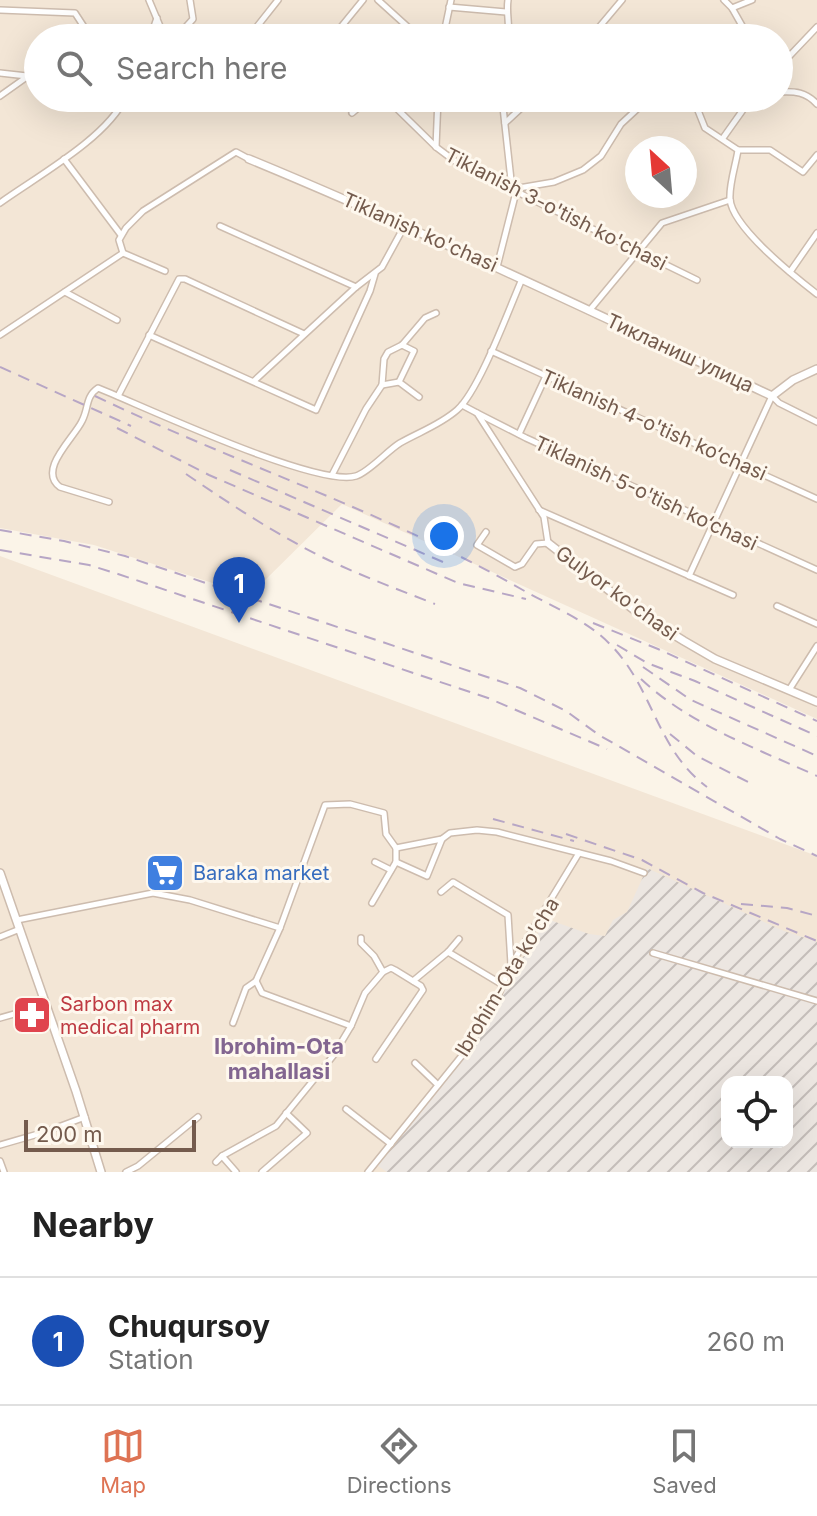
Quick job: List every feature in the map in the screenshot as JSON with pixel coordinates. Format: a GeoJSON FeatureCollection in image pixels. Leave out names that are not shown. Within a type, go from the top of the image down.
{"type":"FeatureCollection","features":[{"type":"Feature","properties":{"kind":"street"},"geometry":{"type":"LineString","coordinates":[[149,0],[159,24]]}},
{"type":"Feature","properties":{"kind":"street"},"geometry":{"type":"LineString","coordinates":[[189,24],[193,19],[190,0]]}},
{"type":"Feature","properties":{"kind":"street"},"geometry":{"type":"LineString","coordinates":[[259,24],[278,0]]}},
{"type":"Feature","properties":{"kind":"street"},"geometry":{"type":"LineString","coordinates":[[343,24],[363,0]]}},
{"type":"Feature","properties":{"kind":"street"},"geometry":{"type":"LineString","coordinates":[[378,0],[405,24]]}},
{"type":"Feature","properties":{"kind":"street"},"geometry":{"type":"LineString","coordinates":[[508,0],[506,12],[510,24]]}},
{"type":"Feature","properties":{"kind":"street"},"geometry":{"type":"LineString","coordinates":[[602,24],[622,0]]}},
{"type":"Feature","properties":{"kind":"street"},"geometry":{"type":"LineString","coordinates":[[724,0],[741,24]]}},
{"type":"Feature","properties":{"kind":"street"},"geometry":{"type":"LineString","coordinates":[[732,8],[752,0]]}},
{"type":"Feature","properties":{"kind":"street"},"geometry":{"type":"LineString","coordinates":[[446,24],[450,4],[506,12]]}},
{"type":"Feature","properties":{"kind":"street"},"geometry":{"type":"LineString","coordinates":[[0,10],[75,13],[82,24]]}},
{"type":"Feature","properties":{"kind":"street"},"geometry":{"type":"LineString","coordinates":[[155,24],[157,18]]}},
{"type":"Feature","properties":{"kind":"street"},"geometry":{"type":"LineString","coordinates":[[793,52],[817,27]]}},
{"type":"Feature","properties":{"kind":"street"},"geometry":{"type":"LineString","coordinates":[[0,73],[24,75]]}},
{"type":"Feature","properties":{"kind":"street"},"geometry":{"type":"LineString","coordinates":[[0,96],[24,79]]}},
{"type":"Feature","properties":{"kind":"street"},"geometry":{"type":"LineString","coordinates":[[793,91],[807,95],[817,104]]}},
{"type":"Feature","properties":{"kind":"street"},"geometry":{"type":"LineString","coordinates":[[0,203],[64,159],[107,124],[115,112]]}},
{"type":"Feature","properties":{"kind":"street","name":"Tiklanish 3-o'tish ko'chasi"},"geometry":{"type":"LineString","coordinates":[[400,112],[456,162],[697,280]]}},
{"type":"Feature","properties":{"kind":"street"},"geometry":{"type":"LineString","coordinates":[[436,147],[437,112]]}},
{"type":"Feature","properties":{"kind":"street"},"geometry":{"type":"LineString","coordinates":[[497,267],[515,196],[503,112]]}},
{"type":"Feature","properties":{"kind":"street"},"geometry":{"type":"LineString","coordinates":[[504,123],[516,112]]}},
{"type":"Feature","properties":{"kind":"street"},"geometry":{"type":"LineString","coordinates":[[512,189],[554,182],[583,170],[604,153],[621,124],[634,112]]}},
{"type":"Feature","properties":{"kind":"street"},"geometry":{"type":"LineString","coordinates":[[699,112],[705,128],[738,150],[770,150],[803,172],[817,155]]}},
{"type":"Feature","properties":{"kind":"street"},"geometry":{"type":"LineString","coordinates":[[723,138],[741,112]]}},
{"type":"Feature","properties":{"kind":"street"},"geometry":{"type":"LineString","coordinates":[[738,150],[730,200],[743,226],[817,294]]}},
{"type":"Feature","properties":{"kind":"street"},"geometry":{"type":"LineString","coordinates":[[165,271],[123,253],[119,240],[121,235],[143,211],[212,166],[236,152],[249,159]]}},
{"type":"Feature","properties":{"kind":"street"},"geometry":{"type":"LineString","coordinates":[[64,159],[121,235]]}},
{"type":"Feature","properties":{"kind":"street","name":"Tiklanish ko'chasi"},"geometry":{"type":"LineString","coordinates":[[249,159],[405,225],[589,311]]}},
{"type":"Feature","properties":{"kind":"street"},"geometry":{"type":"LineString","coordinates":[[589,311],[662,223],[730,200]]}},
{"type":"Feature","properties":{"kind":"street"},"geometry":{"type":"LineString","coordinates":[[254,381],[356,287],[375,274],[385,263],[405,225]]}},
{"type":"Feature","properties":{"kind":"street"},"geometry":{"type":"LineString","coordinates":[[220,226],[356,287]]}},
{"type":"Feature","properties":{"kind":"street"},"geometry":{"type":"LineString","coordinates":[[790,272],[817,233]]}},
{"type":"Feature","properties":{"kind":"street"},"geometry":{"type":"LineString","coordinates":[[0,335],[123,253]]}},
{"type":"Feature","properties":{"kind":"street"},"geometry":{"type":"LineString","coordinates":[[149,335],[316,410],[375,274]]}},
{"type":"Feature","properties":{"kind":"street"},"geometry":{"type":"LineString","coordinates":[[109,502],[54,483],[53,469],[84,419],[90,394],[98,388],[292,466],[356,476],[462,405],[491,351],[523,278]]}},
{"type":"Feature","properties":{"kind":"street"},"geometry":{"type":"LineString","coordinates":[[118,396],[179,279],[185,279],[304,334]]}},
{"type":"Feature","properties":{"kind":"street"},"geometry":{"type":"LineString","coordinates":[[65,292],[117,320]]}},
{"type":"Feature","properties":{"kind":"street","name":"Тикланиш улица"},"geometry":{"type":"LineString","coordinates":[[589,311],[772,396]]}},
{"type":"Feature","properties":{"kind":"street"},"geometry":{"type":"LineString","coordinates":[[328,474],[382,385],[384,359],[388,352],[402,345],[425,318],[436,313]]}},
{"type":"Feature","properties":{"kind":"street"},"geometry":{"type":"LineString","coordinates":[[399,382],[414,351],[402,345]]}},
{"type":"Feature","properties":{"kind":"street","name":"Tiklanish 4-o'tish ko‘chasi"},"geometry":{"type":"LineString","coordinates":[[491,351],[817,499]]}},
{"type":"Feature","properties":{"kind":"street"},"geometry":{"type":"LineString","coordinates":[[689,576],[772,396],[793,380],[817,369]]}},
{"type":"Feature","properties":{"kind":"street"},"geometry":{"type":"LineString","coordinates":[[519,434],[546,376]]}},
{"type":"Feature","properties":{"kind":"street"},"geometry":{"type":"LineString","coordinates":[[382,385],[399,382],[419,397]]}},
{"type":"Feature","properties":{"kind":"street"},"geometry":{"type":"LineString","coordinates":[[772,396],[779,403],[817,422]]}},
{"type":"Feature","properties":{"kind":"street","name":"Tiklanish 5-o'tish ko‘chasi"},"geometry":{"type":"LineString","coordinates":[[462,405],[817,570]]}},
{"type":"Feature","properties":{"kind":"street"},"geometry":{"type":"LineString","coordinates":[[477,413],[545,520],[548,543],[536,544],[522,564],[515,567],[477,545],[486,532]]}},
{"type":"Feature","properties":{"kind":"street"},"geometry":{"type":"LineString","coordinates":[[536,509],[733,595]]}},
{"type":"Feature","properties":{"kind":"street","name":"Gulyor ko'chasi"},"geometry":{"type":"LineString","coordinates":[[548,543],[637,612],[672,634],[715,659],[817,702]]}},
{"type":"Feature","properties":{"kind":"street"},"geometry":{"type":"LineString","coordinates":[[777,606],[817,624]]}},
{"type":"Feature","properties":{"kind":"street"},"geometry":{"type":"LineString","coordinates":[[788,691],[817,646]]}},
{"type":"Feature","properties":{"kind":"street"},"geometry":{"type":"LineString","coordinates":[[351,1026],[262,993],[256,981],[280,928],[322,809],[331,803],[350,804],[384,813],[386,834],[396,848],[396,862],[372,903]]}},
{"type":"Feature","properties":{"kind":"street"},"geometry":{"type":"LineString","coordinates":[[396,848],[442,839],[450,833],[477,830],[497,832],[611,861],[644,873]]}},
{"type":"Feature","properties":{"kind":"street"},"geometry":{"type":"LineString","coordinates":[[396,862],[427,876],[442,839]]}},
{"type":"Feature","properties":{"kind":"street","name":"Ibrohim-Ota ko'cha"},"geometry":{"type":"LineString","coordinates":[[369,1170],[464,1053],[493,1008],[511,965],[579,853]]}},
{"type":"Feature","properties":{"kind":"street"},"geometry":{"type":"LineString","coordinates":[[375,862],[391,870]]}},
{"type":"Feature","properties":{"kind":"street"},"geometry":{"type":"LineString","coordinates":[[0,873],[85,1117],[101,1172]]}},
{"type":"Feature","properties":{"kind":"street"},"geometry":{"type":"LineString","coordinates":[[441,892],[453,882],[508,915],[511,965]]}},
{"type":"Feature","properties":{"kind":"street"},"geometry":{"type":"LineString","coordinates":[[17,920],[153,893],[190,900],[280,928]]}},
{"type":"Feature","properties":{"kind":"street"},"geometry":{"type":"LineString","coordinates":[[0,937],[20,929]]}},
{"type":"Feature","properties":{"kind":"street"},"geometry":{"type":"LineString","coordinates":[[361,938],[361,943],[374,956],[383,972]]}},
{"type":"Feature","properties":{"kind":"street"},"geometry":{"type":"LineString","coordinates":[[413,981],[459,939]]}},
{"type":"Feature","properties":{"kind":"street"},"geometry":{"type":"LineString","coordinates":[[448,952],[503,985]]}},
{"type":"Feature","properties":{"kind":"street"},"geometry":{"type":"LineString","coordinates":[[653,953],[817,1001]]}},
{"type":"Feature","properties":{"kind":"street"},"geometry":{"type":"LineString","coordinates":[[216,1162],[276,1126],[333,1056],[351,1026],[365,993],[383,972],[391,968],[423,990],[376,1059]]}},
{"type":"Feature","properties":{"kind":"street"},"geometry":{"type":"LineString","coordinates":[[233,1023],[246,988],[256,981]]}},
{"type":"Feature","properties":{"kind":"street"},"geometry":{"type":"LineString","coordinates":[[0,1018],[46,1005]]}},
{"type":"Feature","properties":{"kind":"street"},"geometry":{"type":"LineString","coordinates":[[415,1063],[438,1085]]}},
{"type":"Feature","properties":{"kind":"street"},"geometry":{"type":"LineString","coordinates":[[346,1109],[391,1144]]}},
{"type":"Feature","properties":{"kind":"street"},"geometry":{"type":"LineString","coordinates":[[262,1172],[307,1133],[286,1113]]}},
{"type":"Feature","properties":{"kind":"street"},"geometry":{"type":"LineString","coordinates":[[0,1145],[85,1117]]}},
{"type":"Feature","properties":{"kind":"street"},"geometry":{"type":"LineString","coordinates":[[126,1172],[138,1166],[198,1117]]}},
{"type":"Feature","properties":{"kind":"street"},"geometry":{"type":"LineString","coordinates":[[222,1156],[236,1172]]}},
{"type":"Feature","properties":{"kind":"street"},"geometry":{"type":"LineString","coordinates":[[0,1161],[4,1172]]}},
{"type":"Feature","properties":{"kind":"street"},"geometry":{"type":"LineString","coordinates":[[369,1170],[377,1172]]}},
{"type":"Feature","properties":{"kind":"shaded area"},"geometry":{"type":"Polygon","coordinates":[[[0,0],[817,0],[817,719],[342,504],[250,595],[94,545],[0,528],[0,0]]]}},
{"type":"Feature","properties":{"kind":"shaded area","name":"Ibrohim-Ota mahallasi"},"geometry":{"type":"Polygon","coordinates":[[[0,556],[817,856],[817,1172],[0,1172],[0,556]]]}},
{"type":"Feature","properties":{"kind":"shaded area"},"geometry":{"type":"Polygon","coordinates":[[[647,868],[784,931],[817,942],[817,1172],[387,1172],[378,1166],[498,1007],[510,978],[547,919],[589,934],[605,936],[613,920],[627,912],[647,868]]]}},
{"type":"Feature","properties":{"kind":"railway"},"geometry":{"type":"LineString","coordinates":[[0,367],[131,426]]}},
{"type":"Feature","properties":{"kind":"railway"},"geometry":{"type":"LineString","coordinates":[[95,396],[417,536],[582,622],[618,653],[632,672],[675,752],[689,771],[707,787]]}},
{"type":"Feature","properties":{"kind":"railway"},"geometry":{"type":"LineString","coordinates":[[117,428],[209,475],[458,583],[526,599]]}},
{"type":"Feature","properties":{"kind":"railway"},"geometry":{"type":"LineString","coordinates":[[230,470],[450,565]]}},
{"type":"Feature","properties":{"kind":"railway"},"geometry":{"type":"LineString","coordinates":[[186,474],[304,548],[435,604]]}},
{"type":"Feature","properties":{"kind":"railway"},"geometry":{"type":"LineString","coordinates":[[0,530],[125,556],[520,688],[566,711],[599,735],[780,839],[817,856]]}},
{"type":"Feature","properties":{"kind":"railway"},"geometry":{"type":"LineString","coordinates":[[0,550],[89,565],[118,574],[488,698],[607,749]]}},
{"type":"Feature","properties":{"kind":"railway"},"geometry":{"type":"LineString","coordinates":[[593,623],[817,721]]}},
{"type":"Feature","properties":{"kind":"railway"},"geometry":{"type":"LineString","coordinates":[[617,645],[647,663],[817,736]]}},
{"type":"Feature","properties":{"kind":"railway"},"geometry":{"type":"LineString","coordinates":[[643,667],[691,700],[817,756]]}},
{"type":"Feature","properties":{"kind":"railway"},"geometry":{"type":"LineString","coordinates":[[641,679],[702,723],[817,776]]}},
{"type":"Feature","properties":{"kind":"railway"},"geometry":{"type":"LineString","coordinates":[[670,734],[697,756],[750,783]]}},
{"type":"Feature","properties":{"kind":"railway"},"geometry":{"type":"LineString","coordinates":[[493,819],[574,841]]}},
{"type":"Feature","properties":{"kind":"railway"},"geometry":{"type":"LineString","coordinates":[[566,834],[642,860],[703,893],[817,941]]}},
{"type":"Feature","properties":{"kind":"railway"},"geometry":{"type":"LineString","coordinates":[[741,904],[787,908],[817,916]]}},
{"type":"Feature","properties":{"kind":"place","name":"Chuqursoy"},"geometry":{"type":"Point","coordinates":[239,623]}},
{"type":"Feature","properties":{"kind":"place","name":"Baraka market"},"geometry":{"type":"Point","coordinates":[165,873]}},
{"type":"Feature","properties":{"kind":"place","name":"Sarbon max medical pharm"},"geometry":{"type":"Point","coordinates":[32,1015]}},
{"type":"Feature","properties":{"kind":"district","name":"Ibrohim-Ota mahallasi"},"geometry":{"type":"Point","coordinates":[279,1058]}}]}
